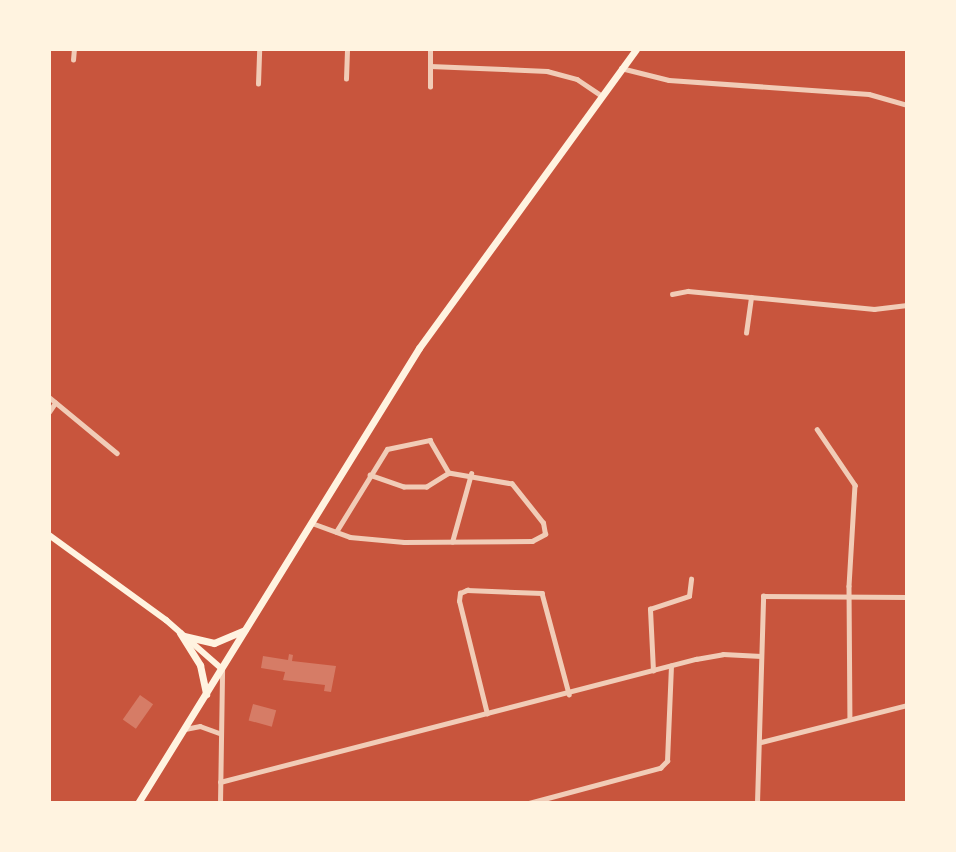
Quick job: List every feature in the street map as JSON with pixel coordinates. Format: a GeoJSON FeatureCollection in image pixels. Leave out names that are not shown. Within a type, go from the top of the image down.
{"type":"FeatureCollection","features":[{"type":"Feature","properties":{"kind":"main road"},"geometry":{"type":"LineString","coordinates":[[138,803],[419,348],[599,94],[636,49]]}},
{"type":"Feature","properties":{"kind":"main road"},"geometry":{"type":"LineString","coordinates":[[49,535],[182,634],[222,669]]}},
{"type":"Feature","properties":{"kind":"main road"},"geometry":{"type":"LineString","coordinates":[[182,634],[214,643],[244,630]]}},
{"type":"Feature","properties":{"kind":"main road"},"geometry":{"type":"LineString","coordinates":[[182,634],[200,665],[206,694]]}},
{"type":"Feature","properties":{"kind":"street"},"geometry":{"type":"LineString","coordinates":[[74,49],[74,60]]}},
{"type":"Feature","properties":{"kind":"street"},"geometry":{"type":"LineString","coordinates":[[258,84],[259,49]]}},
{"type":"Feature","properties":{"kind":"street"},"geometry":{"type":"LineString","coordinates":[[346,79],[347,49]]}},
{"type":"Feature","properties":{"kind":"street"},"geometry":{"type":"LineString","coordinates":[[430,49],[430,87]]}},
{"type":"Feature","properties":{"kind":"street"},"geometry":{"type":"LineString","coordinates":[[430,66],[547,71],[576,79],[599,94]]}},
{"type":"Feature","properties":{"kind":"street"},"geometry":{"type":"LineString","coordinates":[[620,68],[669,80],[867,93],[907,105]]}},
{"type":"Feature","properties":{"kind":"street"},"geometry":{"type":"LineString","coordinates":[[672,294],[688,290],[874,309],[907,305]]}},
{"type":"Feature","properties":{"kind":"street"},"geometry":{"type":"LineString","coordinates":[[746,333],[751,297]]}},
{"type":"Feature","properties":{"kind":"street"},"geometry":{"type":"LineString","coordinates":[[49,397],[117,453]]}},
{"type":"Feature","properties":{"kind":"street"},"geometry":{"type":"LineString","coordinates":[[49,412],[55,403]]}},
{"type":"Feature","properties":{"kind":"street"},"geometry":{"type":"LineString","coordinates":[[817,429],[855,485],[850,597],[850,718]]}},
{"type":"Feature","properties":{"kind":"street"},"geometry":{"type":"LineString","coordinates":[[336,532],[387,449],[430,440],[437,447],[449,474]]}},
{"type":"Feature","properties":{"kind":"street"},"geometry":{"type":"LineString","coordinates":[[311,522],[336,532],[404,542],[532,541],[545,534],[543,523],[512,484],[471,474],[449,474],[427,487],[415,487],[370,475]]}},
{"type":"Feature","properties":{"kind":"street"},"geometry":{"type":"LineString","coordinates":[[452,542],[471,474]]}},
{"type":"Feature","properties":{"kind":"street"},"geometry":{"type":"LineString","coordinates":[[653,671],[650,609],[689,596],[691,579]]}},
{"type":"Feature","properties":{"kind":"street"},"geometry":{"type":"LineString","coordinates":[[487,714],[459,601],[460,593],[467,590],[542,593],[569,694]]}},
{"type":"Feature","properties":{"kind":"street"},"geometry":{"type":"LineString","coordinates":[[755,803],[761,742],[763,596],[907,597]]}},
{"type":"Feature","properties":{"kind":"street"},"geometry":{"type":"LineString","coordinates":[[219,782],[671,666],[723,654],[761,656]]}},
{"type":"Feature","properties":{"kind":"street"},"geometry":{"type":"LineString","coordinates":[[528,803],[660,768],[667,761],[671,666]]}},
{"type":"Feature","properties":{"kind":"street"},"geometry":{"type":"LineString","coordinates":[[219,803],[222,669]]}},
{"type":"Feature","properties":{"kind":"street"},"geometry":{"type":"LineString","coordinates":[[761,742],[907,705]]}},
{"type":"Feature","properties":{"kind":"street"},"geometry":{"type":"LineString","coordinates":[[184,730],[200,726],[219,733]]}},
{"type":"Feature","properties":{"kind":"building"},"geometry":{"type":"Polygon","coordinates":[[[289,654],[293,655],[292,661],[336,666],[331,692],[324,691],[325,685],[283,680],[285,672],[261,668],[263,656],[288,660],[289,654]]]}},
{"type":"Feature","properties":{"kind":"building"},"geometry":{"type":"Polygon","coordinates":[[[140,695],[153,704],[136,729],[123,720],[140,695]]]}},
{"type":"Feature","properties":{"kind":"building"},"geometry":{"type":"Polygon","coordinates":[[[253,704],[276,710],[272,727],[249,720],[253,704]]]}}]}
